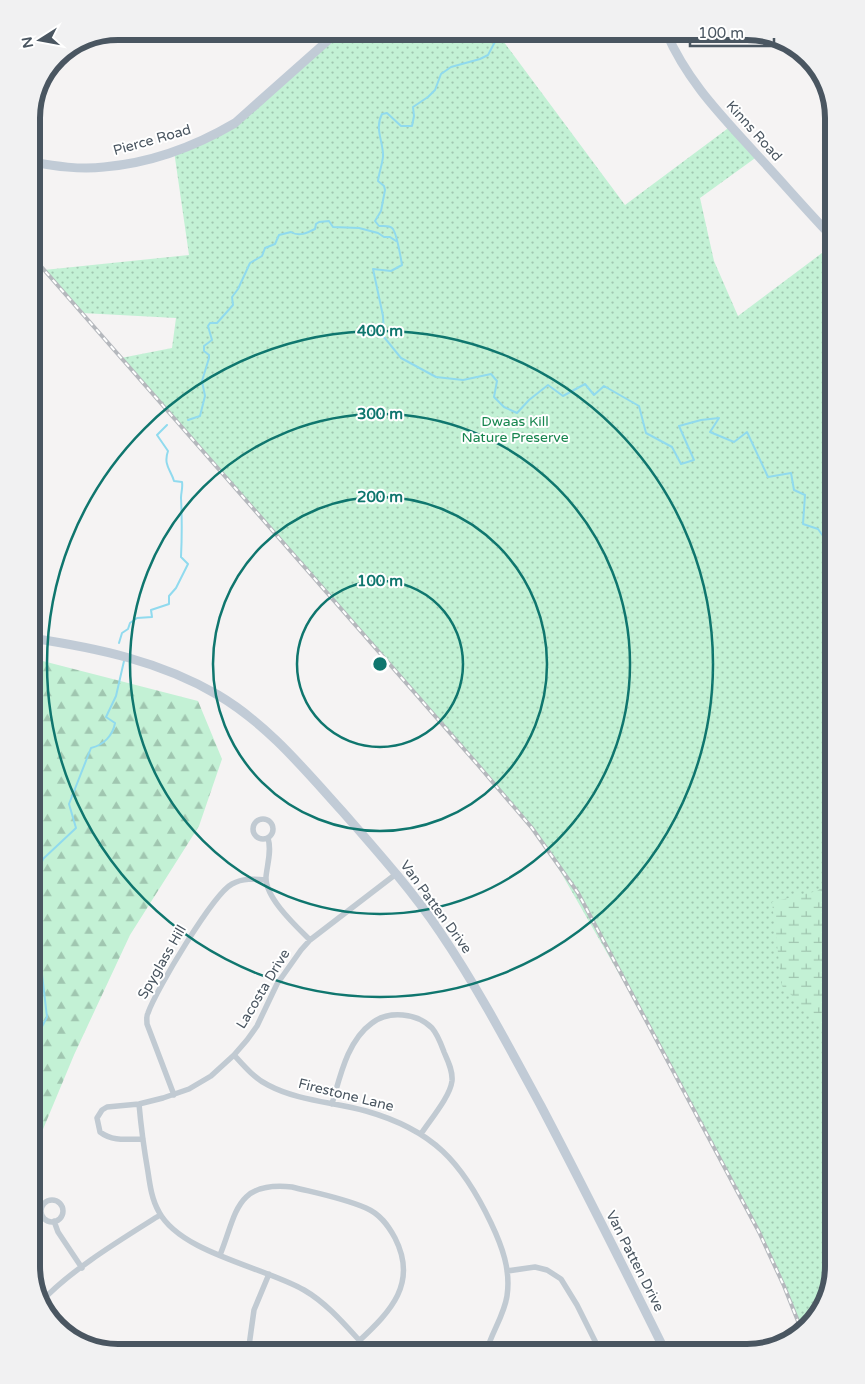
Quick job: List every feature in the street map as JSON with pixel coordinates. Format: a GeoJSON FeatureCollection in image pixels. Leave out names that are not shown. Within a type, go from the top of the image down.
{"type":"FeatureCollection","features":[{"type":"Feature","properties":{"kind":"street","name":"Pierce Road"},"geometry":{"type":"LineString","coordinates":[[40,163],[75,168],[104,167],[146,159],[185,148],[235,123],[328,40]]}},
{"type":"Feature","properties":{"kind":"street","name":"Kinns Road"},"geometry":{"type":"LineString","coordinates":[[669,40],[687,73],[708,101],[825,229]]}},
{"type":"Feature","properties":{"kind":"street","name":"Van Patten Drive"},"geometry":{"type":"LineString","coordinates":[[40,640],[129,657],[183,676],[232,704],[260,725],[293,756],[378,851],[439,930],[493,1015],[582,1184],[662,1344]]}},
{"type":"Feature","properties":{"kind":"street"},"geometry":{"type":"LineString","coordinates":[[268,838],[270,845],[266,880],[274,900],[310,940]]}},
{"type":"Feature","properties":{"kind":"street","name":"Lacosta Drive"},"geometry":{"type":"LineString","coordinates":[[143,1139],[117,1140],[110,1138],[100,1132],[96,1118],[98,1114],[107,1107],[139,1104],[174,1095],[211,1076],[234,1055],[257,1026],[277,984],[310,940],[396,874]]}},
{"type":"Feature","properties":{"kind":"street","name":"Spyglass Hill"},"geometry":{"type":"LineString","coordinates":[[174,1095],[148,1029],[147,1015],[150,1007],[159,988],[189,939],[224,889],[242,880],[252,878],[266,880]]}},
{"type":"Feature","properties":{"kind":"street"},"geometry":{"type":"LineString","coordinates":[[332,1104],[344,1063],[365,1028],[378,1019],[408,1015],[415,1017],[432,1029],[448,1061],[452,1080],[451,1086],[441,1105],[421,1134]]}},
{"type":"Feature","properties":{"kind":"street","name":"Firestone Lane"},"geometry":{"type":"LineString","coordinates":[[234,1055],[250,1073],[267,1085],[290,1094],[365,1111],[398,1122],[435,1144],[455,1164],[478,1196],[503,1250],[507,1271],[507,1297],[489,1344]]}},
{"type":"Feature","properties":{"kind":"street"},"geometry":{"type":"LineString","coordinates":[[139,1104],[152,1194],[160,1214],[185,1238],[307,1292],[349,1328],[362,1344]]}},
{"type":"Feature","properties":{"kind":"street"},"geometry":{"type":"LineString","coordinates":[[220,1255],[239,1205],[244,1198],[263,1188],[292,1187],[366,1208],[378,1215],[389,1226],[397,1243],[403,1267],[403,1280],[401,1290],[393,1305],[359,1341]]}},
{"type":"Feature","properties":{"kind":"street"},"geometry":{"type":"LineString","coordinates":[[47,1297],[64,1281],[160,1214]]}},
{"type":"Feature","properties":{"kind":"street"},"geometry":{"type":"LineString","coordinates":[[54,1222],[58,1232],[82,1268]]}},
{"type":"Feature","properties":{"kind":"street"},"geometry":{"type":"LineString","coordinates":[[507,1271],[534,1267],[547,1270],[561,1279],[577,1305],[596,1344]]}},
{"type":"Feature","properties":{"kind":"street"},"geometry":{"type":"LineString","coordinates":[[249,1344],[254,1310],[269,1274]]}},
{"type":"Feature","properties":{"kind":"green space","name":"Dwaas Kill Nature Preserve"},"geometry":{"type":"Polygon","coordinates":[[[329,40],[502,40],[625,205],[731,126],[758,156],[700,198],[714,261],[738,316],[825,251],[825,1226],[822,1226],[825,1266],[819,1296],[809,1313],[798,1324],[775,1265],[654,1035],[544,843],[464,748],[121,358],[172,348],[176,318],[82,313],[44,270],[189,255],[174,151],[224,131],[329,40]]]}},
{"type":"Feature","properties":{"kind":"green space"},"geometry":{"type":"Polygon","coordinates":[[[40,660],[198,701],[222,759],[199,826],[130,935],[74,1055],[40,1136],[40,660]]]}},
{"type":"Feature","properties":{"kind":"green space"},"geometry":{"type":"Polygon","coordinates":[[[825,886],[825,1028],[782,986],[772,902],[817,891],[825,886]]]}},
{"type":"Feature","properties":{"kind":"waterway"},"geometry":{"type":"LineString","coordinates":[[496,40],[488,55],[451,67],[441,74],[435,90],[413,107],[412,126],[401,126],[387,113],[382,114],[379,131],[383,157],[378,181],[384,186],[385,190],[381,211],[375,221],[379,226],[389,226],[394,230],[402,265],[391,271],[373,269],[383,316],[384,337],[401,358],[436,377],[463,380],[491,374],[497,381],[494,397],[504,407],[517,413],[529,400],[548,385],[563,396],[585,384],[594,395],[604,386],[639,406],[646,433],[672,447],[681,464],[694,460],[679,426],[701,420],[719,418],[710,432],[734,442],[747,432],[768,477],[791,473],[794,490],[805,495],[803,524],[818,529],[825,539]]}},
{"type":"Feature","properties":{"kind":"waterway"},"geometry":{"type":"LineString","coordinates":[[188,420],[200,416],[205,396],[202,381],[209,355],[204,351],[204,346],[212,340],[208,326],[210,323],[217,323],[233,305],[232,297],[238,289],[250,263],[262,256],[265,248],[275,244],[279,235],[291,232],[303,234],[315,229],[316,224],[319,222],[329,221],[333,227],[359,228],[378,233],[384,237],[390,237],[396,241]]}},
{"type":"Feature","properties":{"kind":"waterway"},"geometry":{"type":"LineString","coordinates":[[119,643],[122,633],[128,629],[130,623],[137,618],[152,617],[151,610],[169,604],[169,596],[176,588],[188,564],[181,557],[182,482],[174,481],[166,460],[168,451],[157,435],[167,425]]}},
{"type":"Feature","properties":{"kind":"waterway"},"geometry":{"type":"LineString","coordinates":[[40,867],[43,859],[76,828],[69,804],[91,748],[104,742],[114,727],[115,723],[106,717],[116,696],[124,661]]}},
{"type":"Feature","properties":{"kind":"waterway"},"geometry":{"type":"LineString","coordinates":[[40,957],[47,1017],[40,1031]]}},
{"type":"Feature","properties":{"kind":"railway"},"geometry":{"type":"LineString","coordinates":[[40,265],[532,828],[578,893],[759,1232],[799,1324]]}}]}
